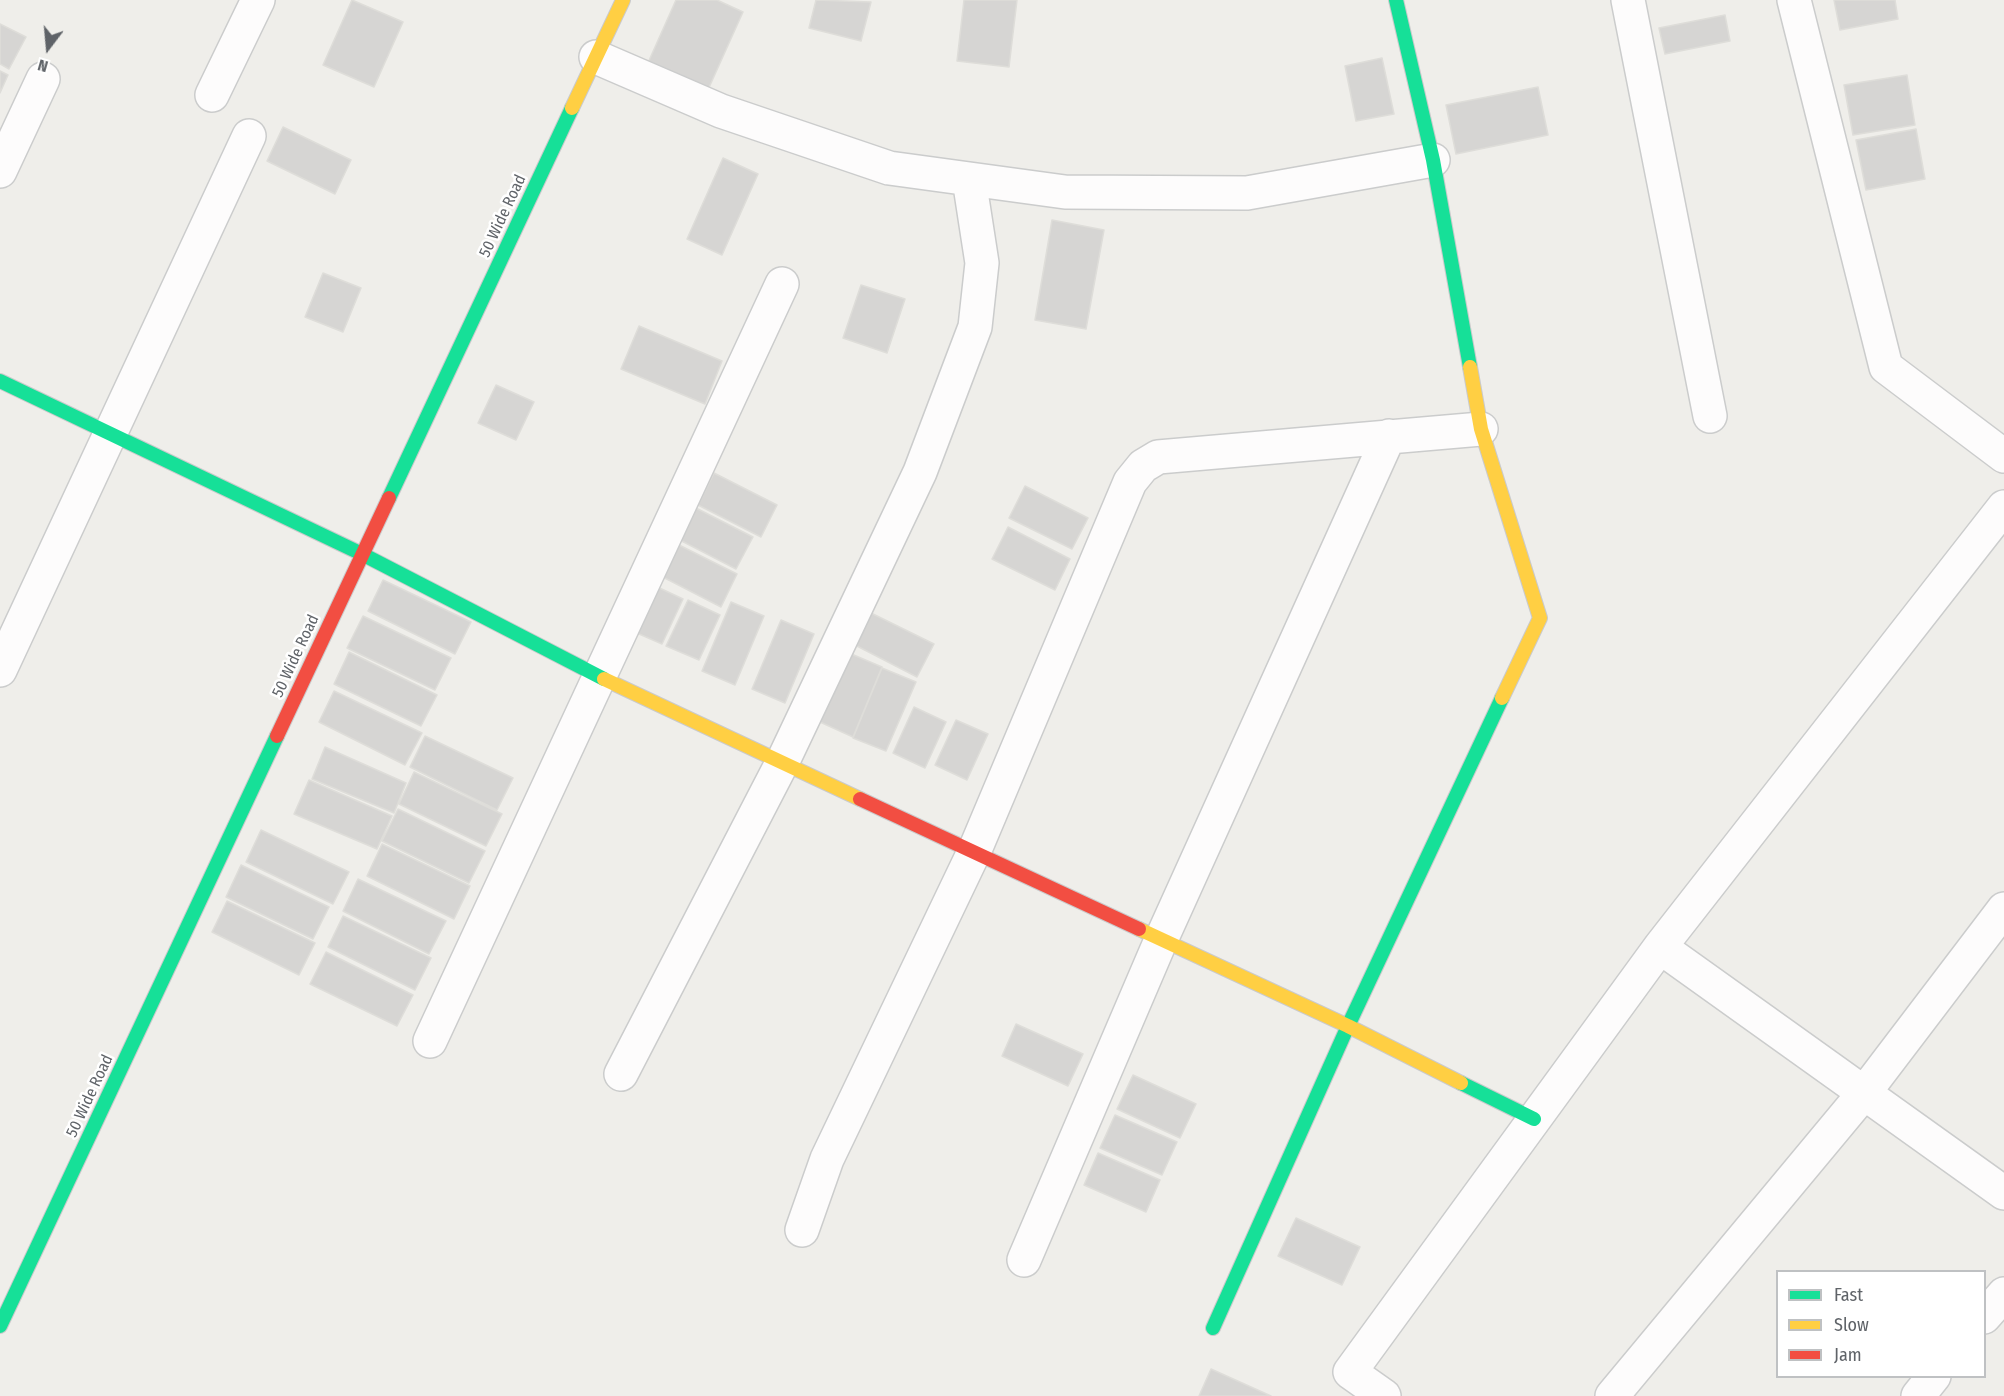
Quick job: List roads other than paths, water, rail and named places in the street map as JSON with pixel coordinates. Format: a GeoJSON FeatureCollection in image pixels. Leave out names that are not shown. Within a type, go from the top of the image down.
{"type":"FeatureCollection","features":[{"type":"Feature","properties":{"kind":"street"},"geometry":{"type":"LineString","coordinates":[[212,94],[258,0]]}},
{"type":"Feature","properties":{"kind":"street","name":"50 Wide Road"},"geometry":{"type":"LineString","coordinates":[[0,1326],[623,0]]}},
{"type":"Feature","properties":{"kind":"street"},"geometry":{"type":"LineString","coordinates":[[1213,1328],[1348,1026],[1540,618],[1481,429],[1433,160],[1396,0]]}},
{"type":"Feature","properties":{"kind":"street"},"geometry":{"type":"LineString","coordinates":[[1628,0],[1710,416]]}},
{"type":"Feature","properties":{"kind":"street"},"geometry":{"type":"LineString","coordinates":[[1794,0],[1886,367],[2004,456]]}},
{"type":"Feature","properties":{"kind":"street"},"geometry":{"type":"LineString","coordinates":[[596,57],[721,111],[889,168],[1065,192],[1247,193],[1433,160]]}},
{"type":"Feature","properties":{"kind":"street"},"geometry":{"type":"LineString","coordinates":[[0,171],[44,79]]}},
{"type":"Feature","properties":{"kind":"street"},"geometry":{"type":"LineString","coordinates":[[0,670],[249,136]]}},
{"type":"Feature","properties":{"kind":"street"},"geometry":{"type":"LineString","coordinates":[[621,1074],[782,763],[920,472],[975,327],[982,263],[969,179]]}},
{"type":"Feature","properties":{"kind":"street"},"geometry":{"type":"LineString","coordinates":[[430,1041],[782,284]]}},
{"type":"Feature","properties":{"kind":"street"},"geometry":{"type":"LineString","coordinates":[[0,381],[362,554],[599,677],[1348,1026],[1534,1119]]}},
{"type":"Feature","properties":{"kind":"street"},"geometry":{"type":"LineString","coordinates":[[802,1230],[827,1160],[974,852],[1130,482],[1143,466],[1158,457],[1481,429]]}},
{"type":"Feature","properties":{"kind":"street"},"geometry":{"type":"LineString","coordinates":[[1024,1260],[1161,940],[1389,436]]}},
{"type":"Feature","properties":{"kind":"street"},"geometry":{"type":"LineString","coordinates":[[1384,1396],[1350,1372],[1660,947],[1998,526]]}},
{"type":"Feature","properties":{"kind":"street"},"geometry":{"type":"LineString","coordinates":[[1612,1396],[1864,1093],[2004,909]]}},
{"type":"Feature","properties":{"kind":"street"},"geometry":{"type":"LineString","coordinates":[[1660,947],[2004,1194]]}},
{"type":"Feature","properties":{"kind":"street"},"geometry":{"type":"LineString","coordinates":[[1986,1315],[2004,1294]]}},
{"type":"Feature","properties":{"kind":"street"},"geometry":{"type":"LineString","coordinates":[[1918,1396],[1933,1378]]}}]}
